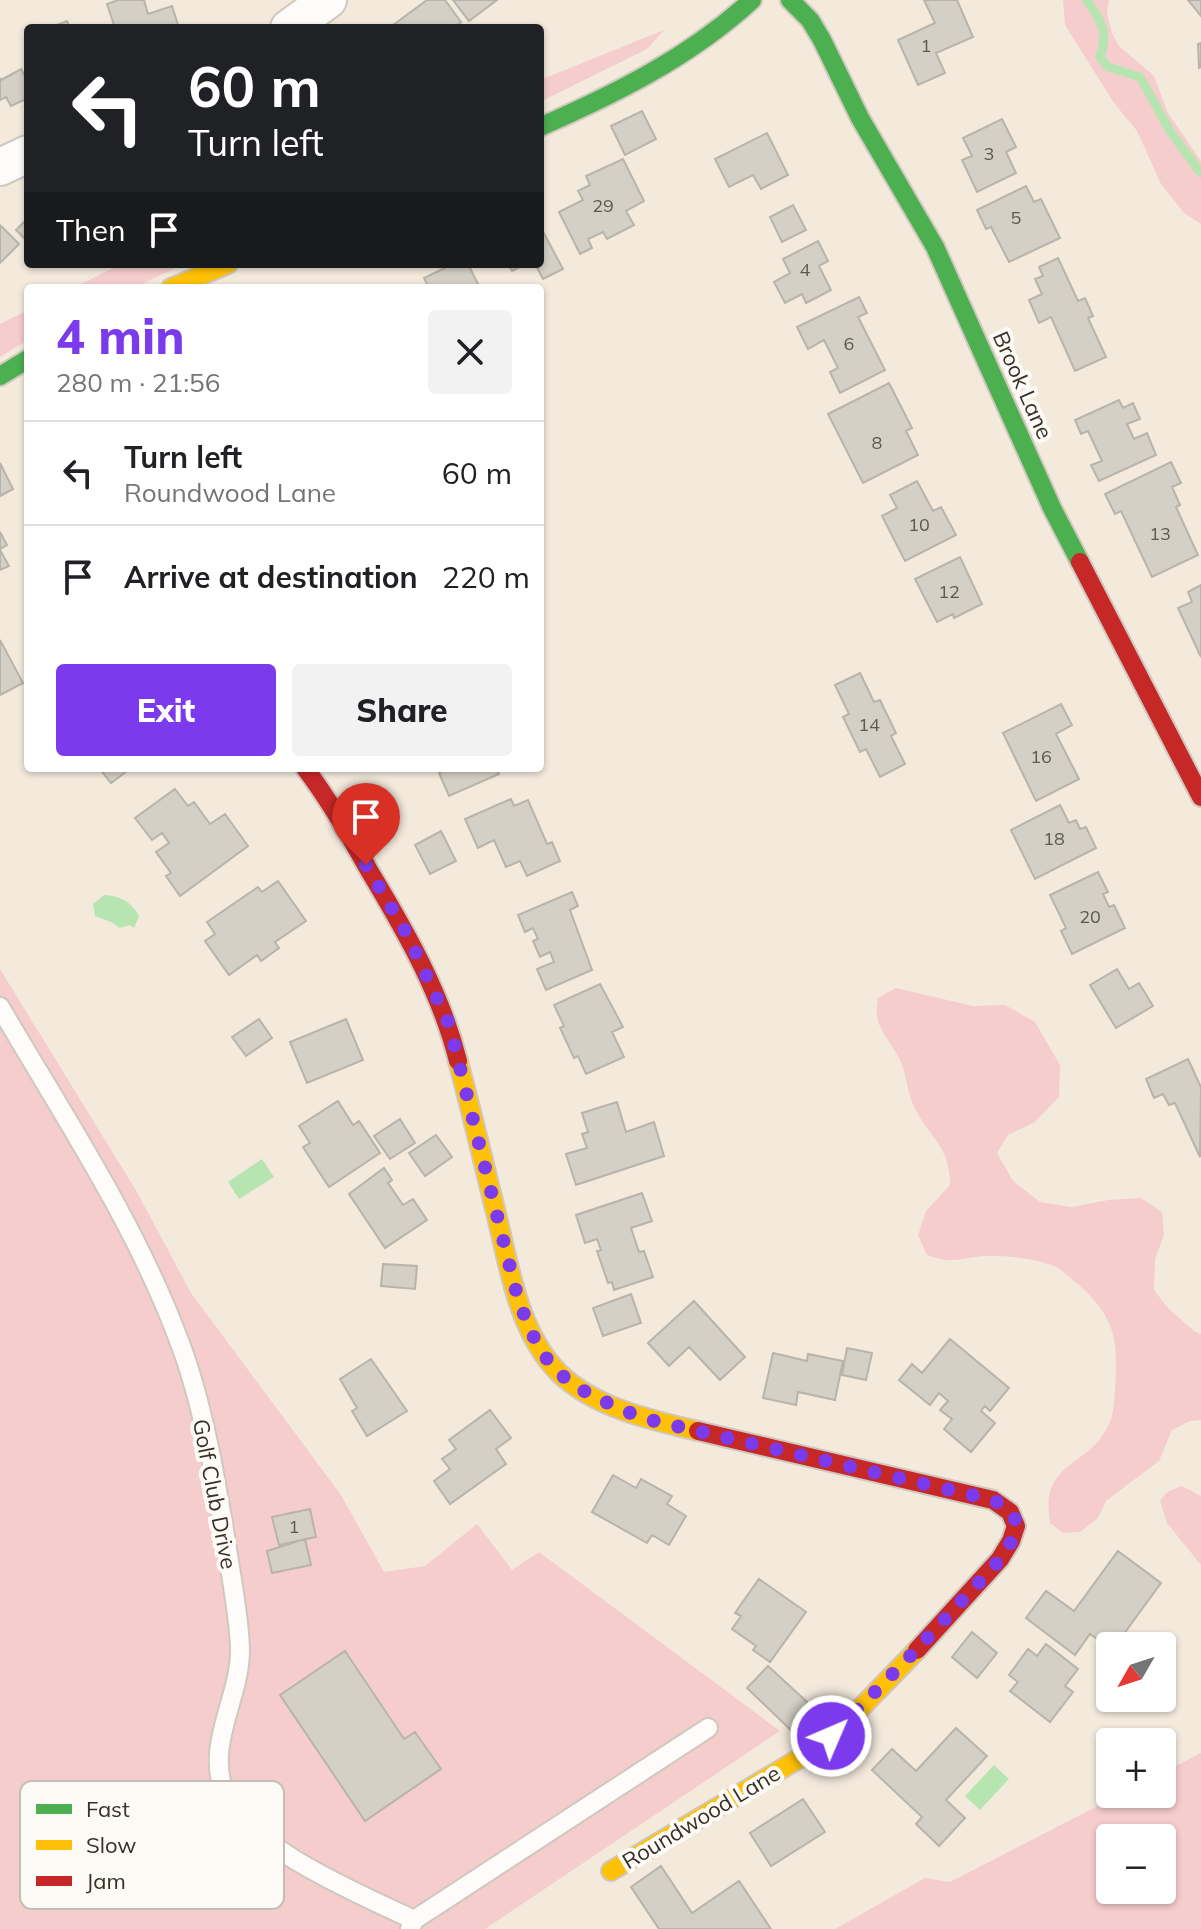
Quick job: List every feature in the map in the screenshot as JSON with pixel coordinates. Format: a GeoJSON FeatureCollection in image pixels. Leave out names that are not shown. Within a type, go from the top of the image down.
{"type":"FeatureCollection","features":[{"type":"Feature","properties":{"kind":"street"},"geometry":{"type":"LineString","coordinates":[[295,24],[328,0]]}},
{"type":"Feature","properties":{"kind":"street"},"geometry":{"type":"LineString","coordinates":[[544,125],[640,81],[683,57],[732,20],[752,0]]}},
{"type":"Feature","properties":{"kind":"street","name":"Brook Lane"},"geometry":{"type":"LineString","coordinates":[[790,0],[810,20],[822,40],[876,146],[935,247],[1052,508],[1201,797]]}},
{"type":"Feature","properties":{"kind":"street"},"geometry":{"type":"LineString","coordinates":[[0,167],[24,156]]}},
{"type":"Feature","properties":{"kind":"street"},"geometry":{"type":"LineString","coordinates":[[180,284],[218,268]]}},
{"type":"Feature","properties":{"kind":"street","name":"Roundwood Lane"},"geometry":{"type":"LineString","coordinates":[[308,772],[408,936],[432,982],[449,1024],[528,1329],[544,1357],[563,1378],[602,1401],[642,1418],[993,1500],[1007,1507],[1015,1519],[1015,1531],[982,1579],[918,1651],[831,1736],[810,1752],[611,1871]]}},
{"type":"Feature","properties":{"kind":"lane","name":"Golf Club Drive"},"geometry":{"type":"LineString","coordinates":[[0,1007],[148,1265],[180,1340],[203,1423],[233,1590],[240,1653],[234,1694],[221,1729],[218,1764],[222,1781]]}},
{"type":"Feature","properties":{"kind":"lane"},"geometry":{"type":"LineString","coordinates":[[412,1924],[708,1728]]}},
{"type":"Feature","properties":{"kind":"lane","name":"Golf Club Drive"},"geometry":{"type":"LineString","coordinates":[[284,1852],[412,1924]]}},
{"type":"Feature","properties":{"kind":"shaded area"},"geometry":{"type":"Polygon","coordinates":[[[1063,0],[1109,0],[1107,13],[1119,46],[1154,76],[1168,113],[1201,161],[1201,224],[1184,213],[1161,184],[1137,131],[1114,103],[1065,25],[1063,0]]]}},
{"type":"Feature","properties":{"kind":"shaded area"},"geometry":{"type":"Polygon","coordinates":[[[664,30],[647,49],[544,100],[544,78],[664,30]]]}},
{"type":"Feature","properties":{"kind":"shaded area"},"geometry":{"type":"Polygon","coordinates":[[[113,268],[176,268],[142,284],[81,284],[113,268]]]}},
{"type":"Feature","properties":{"kind":"shaded area"},"geometry":{"type":"Polygon","coordinates":[[[24,312],[24,342],[0,357],[0,324],[24,312]]]}},
{"type":"Feature","properties":{"kind":"shaded area"},"geometry":{"type":"Polygon","coordinates":[[[104,895],[129,903],[139,916],[134,928],[130,925],[120,928],[95,916],[93,904],[104,895]]]}},
{"type":"Feature","properties":{"kind":"shaded area"},"geometry":{"type":"Polygon","coordinates":[[[0,969],[137,1192],[191,1293],[341,1495],[384,1572],[425,1566],[477,1524],[512,1570],[539,1552],[780,1731],[485,1929],[0,1929],[0,969]]]}},
{"type":"Feature","properties":{"kind":"shaded area"},"geometry":{"type":"Polygon","coordinates":[[[896,988],[973,1006],[1005,1005],[1035,1022],[1060,1065],[1059,1097],[1035,1122],[1008,1135],[997,1153],[1013,1181],[1040,1202],[1072,1207],[1141,1198],[1162,1212],[1164,1235],[1155,1259],[1154,1290],[1168,1308],[1201,1334],[1201,1420],[1190,1421],[1172,1430],[1159,1461],[1106,1501],[1098,1518],[1080,1532],[1063,1533],[1050,1523],[1049,1502],[1052,1486],[1059,1475],[1092,1447],[1111,1419],[1116,1355],[1111,1328],[1106,1316],[1087,1293],[1054,1266],[1012,1257],[951,1260],[927,1255],[918,1235],[926,1211],[950,1185],[949,1171],[942,1149],[912,1102],[900,1060],[879,1024],[878,998],[896,988]]]}},
{"type":"Feature","properties":{"kind":"shaded area"},"geometry":{"type":"Polygon","coordinates":[[[262,1159],[274,1177],[239,1199],[228,1182],[262,1159]]]}},
{"type":"Feature","properties":{"kind":"shaded area"},"geometry":{"type":"Polygon","coordinates":[[[1182,1486],[1201,1496],[1201,1565],[1167,1523],[1160,1501],[1167,1492],[1182,1486]]]}},
{"type":"Feature","properties":{"kind":"shaded area"},"geometry":{"type":"Polygon","coordinates":[[[1201,1753],[1201,1929],[835,1929],[925,1878],[950,1882],[1096,1807],[1176,1808],[1176,1766],[1201,1753]]]}},
{"type":"Feature","properties":{"kind":"shaded area"},"geometry":{"type":"Polygon","coordinates":[[[994,1765],[1009,1779],[980,1810],[965,1796],[994,1765]]]}},
{"type":"Feature","properties":{"kind":"building"},"geometry":{"type":"Polygon","coordinates":[[[118,0],[144,0],[148,14],[172,6],[178,24],[114,24],[107,4],[118,0]]]}},
{"type":"Feature","properties":{"kind":"building"},"geometry":{"type":"Polygon","coordinates":[[[427,0],[445,0],[461,22],[459,24],[394,24],[427,0]]]}},
{"type":"Feature","properties":{"kind":"building"},"geometry":{"type":"Polygon","coordinates":[[[453,0],[497,0],[469,21],[453,0]]]}},
{"type":"Feature","properties":{"kind":"building"},"geometry":{"type":"Polygon","coordinates":[[[924,0],[957,0],[973,37],[936,53],[945,73],[918,85],[898,40],[935,23],[924,0]]]}},
{"type":"Feature","properties":{"kind":"building"},"geometry":{"type":"Polygon","coordinates":[[[1188,0],[1201,0],[1201,16],[1188,0]]]}},
{"type":"Feature","properties":{"kind":"building"},"geometry":{"type":"Polygon","coordinates":[[[1201,43],[1201,67],[1199,68],[1198,44],[1201,43]]]}},
{"type":"Feature","properties":{"kind":"building"},"geometry":{"type":"Polygon","coordinates":[[[21,69],[24,75],[24,100],[11,106],[6,97],[0,100],[1,80],[21,69]]]}},
{"type":"Feature","properties":{"kind":"building"},"geometry":{"type":"Polygon","coordinates":[[[642,111],[656,139],[625,155],[611,126],[642,111]]]}},
{"type":"Feature","properties":{"kind":"building"},"geometry":{"type":"Polygon","coordinates":[[[1002,119],[1016,147],[1006,152],[1016,173],[977,192],[962,160],[972,156],[963,138],[1002,119]]]}},
{"type":"Feature","properties":{"kind":"building"},"geometry":{"type":"Polygon","coordinates":[[[767,133],[788,175],[761,189],[753,175],[729,187],[715,159],[767,133]]]}},
{"type":"Feature","properties":{"kind":"building"},"geometry":{"type":"Polygon","coordinates":[[[623,159],[644,201],[626,211],[634,225],[607,239],[603,232],[588,239],[592,248],[580,254],[559,212],[583,200],[578,191],[590,185],[586,176],[623,159]]]}},
{"type":"Feature","properties":{"kind":"building"},"geometry":{"type":"Polygon","coordinates":[[[1026,186],[1034,202],[1041,199],[1060,238],[1009,262],[991,227],[986,229],[977,210],[1026,186]]]}},
{"type":"Feature","properties":{"kind":"building"},"geometry":{"type":"Polygon","coordinates":[[[793,205],[806,230],[782,242],[770,217],[793,205]]]}},
{"type":"Feature","properties":{"kind":"building"},"geometry":{"type":"Polygon","coordinates":[[[24,222],[24,238],[16,230],[24,222]]]}},
{"type":"Feature","properties":{"kind":"building"},"geometry":{"type":"Polygon","coordinates":[[[0,225],[19,244],[0,263],[0,225]]]}},
{"type":"Feature","properties":{"kind":"building"},"geometry":{"type":"Polygon","coordinates":[[[544,233],[563,269],[543,279],[537,268],[544,268],[544,233]]]}},
{"type":"Feature","properties":{"kind":"building"},"geometry":{"type":"Polygon","coordinates":[[[818,241],[828,261],[819,266],[831,290],[806,303],[802,294],[785,303],[774,282],[790,273],[783,259],[818,241]]]}},
{"type":"Feature","properties":{"kind":"building"},"geometry":{"type":"Polygon","coordinates":[[[1058,258],[1078,301],[1085,298],[1093,316],[1088,318],[1106,357],[1075,371],[1051,317],[1039,323],[1029,300],[1042,294],[1035,279],[1043,276],[1039,267],[1058,258]]]}},
{"type":"Feature","properties":{"kind":"building"},"geometry":{"type":"Polygon","coordinates":[[[445,268],[470,268],[478,284],[427,284],[424,278],[445,268]]]}},
{"type":"Feature","properties":{"kind":"building"},"geometry":{"type":"Polygon","coordinates":[[[859,297],[867,313],[858,317],[885,370],[840,393],[830,372],[838,368],[824,340],[808,349],[797,327],[859,297]]]}},
{"type":"Feature","properties":{"kind":"building"},"geometry":{"type":"Polygon","coordinates":[[[889,383],[912,428],[906,431],[918,455],[863,483],[828,414],[889,383]]]}},
{"type":"Feature","properties":{"kind":"building"},"geometry":{"type":"Polygon","coordinates":[[[1119,400],[1123,408],[1133,403],[1140,419],[1127,424],[1134,439],[1147,433],[1156,455],[1099,481],[1091,465],[1102,461],[1088,431],[1081,434],[1075,420],[1119,400]]]}},
{"type":"Feature","properties":{"kind":"building"},"geometry":{"type":"Polygon","coordinates":[[[1171,462],[1181,483],[1172,487],[1180,505],[1176,507],[1198,555],[1152,577],[1121,511],[1115,514],[1105,494],[1171,462]]]}},
{"type":"Feature","properties":{"kind":"building"},"geometry":{"type":"Polygon","coordinates":[[[0,463],[13,489],[0,496],[0,463]]]}},
{"type":"Feature","properties":{"kind":"building"},"geometry":{"type":"Polygon","coordinates":[[[917,481],[933,511],[941,507],[956,535],[905,561],[882,516],[897,508],[890,495],[917,481]]]}},
{"type":"Feature","properties":{"kind":"building"},"geometry":{"type":"Polygon","coordinates":[[[0,532],[7,545],[0,549],[0,532]]]}},
{"type":"Feature","properties":{"kind":"building"},"geometry":{"type":"Polygon","coordinates":[[[0,550],[9,566],[0,570],[0,550]]]}},
{"type":"Feature","properties":{"kind":"building"},"geometry":{"type":"Polygon","coordinates":[[[960,557],[982,604],[954,618],[953,614],[937,622],[915,579],[960,557]]]}},
{"type":"Feature","properties":{"kind":"building"},"geometry":{"type":"Polygon","coordinates":[[[1201,585],[1201,657],[1178,608],[1192,602],[1188,592],[1201,585]]]}},
{"type":"Feature","properties":{"kind":"building"},"geometry":{"type":"Polygon","coordinates":[[[0,640],[23,683],[0,695],[0,640]]]}},
{"type":"Feature","properties":{"kind":"building"},"geometry":{"type":"Polygon","coordinates":[[[860,673],[874,702],[880,700],[896,733],[891,736],[905,764],[880,777],[866,749],[860,752],[843,717],[849,714],[835,685],[860,673]]]}},
{"type":"Feature","properties":{"kind":"building"},"geometry":{"type":"Polygon","coordinates":[[[1061,704],[1072,725],[1056,734],[1079,779],[1036,801],[1003,733],[1061,704]]]}},
{"type":"Feature","properties":{"kind":"building"},"geometry":{"type":"Polygon","coordinates":[[[102,772],[126,772],[111,783],[102,772]]]}},
{"type":"Feature","properties":{"kind":"building"},"geometry":{"type":"Polygon","coordinates":[[[498,772],[499,774],[449,796],[439,773],[498,772]]]}},
{"type":"Feature","properties":{"kind":"building"},"geometry":{"type":"Polygon","coordinates":[[[175,789],[188,806],[194,802],[210,824],[225,814],[248,846],[180,896],[166,876],[171,873],[156,852],[169,843],[162,833],[152,840],[135,818],[175,789]]]}},
{"type":"Feature","properties":{"kind":"building"},"geometry":{"type":"Polygon","coordinates":[[[511,799],[514,806],[528,800],[547,844],[552,842],[560,861],[527,876],[520,861],[506,867],[494,840],[478,848],[465,819],[511,799]]]}},
{"type":"Feature","properties":{"kind":"building"},"geometry":{"type":"Polygon","coordinates":[[[1060,805],[1069,823],[1076,820],[1080,829],[1086,827],[1096,848],[1035,879],[1011,830],[1060,805]]]}},
{"type":"Feature","properties":{"kind":"building"},"geometry":{"type":"Polygon","coordinates":[[[441,831],[456,861],[430,874],[415,845],[441,831]]]}},
{"type":"Feature","properties":{"kind":"building"},"geometry":{"type":"Polygon","coordinates":[[[1098,872],[1108,892],[1103,894],[1109,907],[1114,905],[1125,928],[1072,954],[1061,931],[1066,928],[1050,895],[1098,872]]]}},
{"type":"Feature","properties":{"kind":"building"},"geometry":{"type":"Polygon","coordinates":[[[278,881],[306,921],[275,942],[279,948],[261,961],[257,955],[229,975],[205,941],[215,934],[207,922],[258,887],[262,892],[278,881]]]}},
{"type":"Feature","properties":{"kind":"building"},"geometry":{"type":"Polygon","coordinates":[[[572,892],[578,906],[570,910],[592,970],[546,990],[537,969],[554,962],[550,952],[540,957],[533,941],[538,939],[533,928],[525,932],[518,915],[572,892]]]}},
{"type":"Feature","properties":{"kind":"building"},"geometry":{"type":"Polygon","coordinates":[[[1117,969],[1129,989],[1139,983],[1153,1006],[1116,1028],[1090,985],[1117,969]]]}},
{"type":"Feature","properties":{"kind":"building"},"geometry":{"type":"Polygon","coordinates":[[[600,984],[623,1027],[612,1032],[624,1057],[586,1074],[578,1056],[574,1058],[560,1028],[564,1026],[554,1005],[600,984]]]}},
{"type":"Feature","properties":{"kind":"building"},"geometry":{"type":"Polygon","coordinates":[[[259,1019],[272,1038],[246,1056],[232,1037],[259,1019]]]}},
{"type":"Feature","properties":{"kind":"building"},"geometry":{"type":"Polygon","coordinates":[[[346,1019],[363,1060],[307,1083],[290,1042],[346,1019]]]}},
{"type":"Feature","properties":{"kind":"building"},"geometry":{"type":"Polygon","coordinates":[[[1188,1059],[1201,1087],[1200,1157],[1175,1103],[1169,1105],[1163,1094],[1154,1098],[1146,1079],[1188,1059]]]}},
{"type":"Feature","properties":{"kind":"building"},"geometry":{"type":"Polygon","coordinates":[[[338,1101],[353,1125],[359,1121],[380,1153],[329,1187],[303,1147],[310,1143],[299,1126],[338,1101]]]}},
{"type":"Feature","properties":{"kind":"building"},"geometry":{"type":"Polygon","coordinates":[[[617,1102],[626,1132],[654,1122],[664,1156],[576,1185],[566,1154],[587,1148],[582,1134],[588,1132],[582,1113],[617,1102]]]}},
{"type":"Feature","properties":{"kind":"building"},"geometry":{"type":"Polygon","coordinates":[[[400,1119],[415,1143],[390,1159],[374,1136],[400,1119]]]}},
{"type":"Feature","properties":{"kind":"building"},"geometry":{"type":"Polygon","coordinates":[[[436,1135],[452,1157],[425,1176],[409,1153],[436,1135]]]}},
{"type":"Feature","properties":{"kind":"building"},"geometry":{"type":"Polygon","coordinates":[[[384,1168],[392,1180],[388,1183],[403,1205],[413,1199],[427,1220],[385,1248],[349,1194],[384,1168]]]}},
{"type":"Feature","properties":{"kind":"building"},"geometry":{"type":"Polygon","coordinates":[[[642,1193],[652,1221],[631,1228],[639,1252],[644,1251],[653,1277],[614,1290],[612,1282],[608,1283],[597,1251],[601,1250],[597,1239],[585,1243],[576,1215],[642,1193]]]}},
{"type":"Feature","properties":{"kind":"building"},"geometry":{"type":"Polygon","coordinates":[[[383,1264],[417,1266],[415,1289],[381,1286],[383,1264]]]}},
{"type":"Feature","properties":{"kind":"building"},"geometry":{"type":"Polygon","coordinates":[[[631,1294],[641,1323],[603,1336],[593,1308],[631,1294]]]}},
{"type":"Feature","properties":{"kind":"building"},"geometry":{"type":"Polygon","coordinates":[[[694,1301],[745,1357],[720,1380],[689,1347],[669,1366],[648,1343],[694,1301]]]}},
{"type":"Feature","properties":{"kind":"building"},"geometry":{"type":"Polygon","coordinates":[[[950,1339],[1009,1388],[990,1411],[985,1406],[981,1411],[995,1423],[971,1452],[944,1429],[952,1419],[940,1410],[948,1401],[939,1393],[930,1405],[899,1380],[912,1364],[922,1373],[950,1339]]]}},
{"type":"Feature","properties":{"kind":"building"},"geometry":{"type":"Polygon","coordinates":[[[847,1348],[872,1353],[866,1380],[842,1375],[847,1348]]]}},
{"type":"Feature","properties":{"kind":"building"},"geometry":{"type":"Polygon","coordinates":[[[773,1353],[807,1361],[808,1354],[843,1361],[835,1400],[798,1392],[796,1405],[763,1398],[773,1353]]]}},
{"type":"Feature","properties":{"kind":"building"},"geometry":{"type":"Polygon","coordinates":[[[371,1359],[407,1411],[367,1436],[352,1411],[357,1408],[340,1379],[371,1359]]]}},
{"type":"Feature","properties":{"kind":"building"},"geometry":{"type":"Polygon","coordinates":[[[490,1410],[511,1438],[496,1449],[506,1464],[450,1504],[434,1481],[450,1469],[442,1459],[456,1449],[449,1440],[490,1410]]]}},
{"type":"Feature","properties":{"kind":"building"},"geometry":{"type":"Polygon","coordinates":[[[613,1475],[636,1488],[641,1479],[672,1496],[667,1504],[686,1516],[669,1545],[652,1535],[647,1543],[592,1512],[613,1475]]]}},
{"type":"Feature","properties":{"kind":"building"},"geometry":{"type":"Polygon","coordinates":[[[310,1509],[316,1537],[279,1545],[272,1517],[310,1509]]]}},
{"type":"Feature","properties":{"kind":"building"},"geometry":{"type":"Polygon","coordinates":[[[305,1539],[311,1565],[272,1573],[267,1551],[305,1539]]]}},
{"type":"Feature","properties":{"kind":"building"},"geometry":{"type":"Polygon","coordinates":[[[1118,1551],[1161,1583],[1125,1632],[1096,1632],[1096,1638],[1090,1634],[1075,1655],[1026,1618],[1046,1591],[1074,1611],[1118,1551]]]}},
{"type":"Feature","properties":{"kind":"building"},"geometry":{"type":"Polygon","coordinates":[[[759,1579],[806,1612],[770,1662],[753,1650],[756,1646],[732,1629],[741,1616],[735,1613],[759,1579]]]}},
{"type":"Feature","properties":{"kind":"building"},"geometry":{"type":"Polygon","coordinates":[[[972,1632],[997,1653],[977,1678],[952,1657],[972,1632]]]}},
{"type":"Feature","properties":{"kind":"building"},"geometry":{"type":"Polygon","coordinates":[[[1046,1644],[1078,1669],[1065,1686],[1073,1692],[1050,1722],[1010,1691],[1018,1682],[1009,1675],[1028,1649],[1037,1656],[1046,1644]]]}},
{"type":"Feature","properties":{"kind":"building"},"geometry":{"type":"Polygon","coordinates":[[[345,1651],[404,1739],[415,1732],[441,1769],[365,1821],[280,1695],[345,1651]]]}},
{"type":"Feature","properties":{"kind":"building"},"geometry":{"type":"Polygon","coordinates":[[[768,1666],[818,1712],[796,1735],[747,1688],[768,1666]]]}},
{"type":"Feature","properties":{"kind":"building"},"geometry":{"type":"Polygon","coordinates":[[[956,1728],[987,1756],[946,1800],[965,1818],[939,1846],[916,1824],[922,1817],[872,1770],[892,1749],[916,1771],[956,1728]]]}},
{"type":"Feature","properties":{"kind":"building"},"geometry":{"type":"Polygon","coordinates":[[[803,1799],[825,1832],[771,1866],[750,1833],[803,1799]]]}},
{"type":"Feature","properties":{"kind":"building"},"geometry":{"type":"Polygon","coordinates":[[[661,1866],[692,1913],[739,1881],[771,1929],[659,1929],[631,1887],[661,1866]]]}},
{"type":"Feature","properties":{"kind":"waterway"},"geometry":{"type":"LineString","coordinates":[[1086,0],[1102,26],[1104,40],[1100,57],[1108,67],[1140,77],[1170,131],[1201,173]]}},
{"type":"Feature","properties":{"kind":"traffic: fast"},"geometry":{"type":"LineString","coordinates":[[544,125],[652,72],[704,39],[752,0]]}},
{"type":"Feature","properties":{"kind":"traffic: fast"},"geometry":{"type":"LineString","coordinates":[[790,0],[810,20],[822,40],[860,118],[935,247],[1052,508],[1080,562]]}},
{"type":"Feature","properties":{"kind":"traffic: fast"},"geometry":{"type":"LineString","coordinates":[[0,376],[24,361]]}},
{"type":"Feature","properties":{"kind":"traffic: slow"},"geometry":{"type":"LineString","coordinates":[[180,284],[218,268]]}},
{"type":"Feature","properties":{"kind":"traffic: slow"},"geometry":{"type":"LineString","coordinates":[[458,1061],[516,1296],[533,1337],[545,1356],[573,1385],[606,1404],[698,1431]]}},
{"type":"Feature","properties":{"kind":"traffic: slow"},"geometry":{"type":"LineString","coordinates":[[611,1871],[810,1752],[851,1718],[917,1650]]}},
{"type":"Feature","properties":{"kind":"traffic: jam"},"geometry":{"type":"LineString","coordinates":[[1080,562],[1201,797]]}},
{"type":"Feature","properties":{"kind":"traffic: jam"},"geometry":{"type":"LineString","coordinates":[[308,772],[339,819],[409,940],[442,1011],[458,1061]]}},
{"type":"Feature","properties":{"kind":"traffic: jam"},"geometry":{"type":"LineString","coordinates":[[698,1431],[993,1500],[1010,1512],[1016,1526],[1000,1559],[917,1650]]}},
{"type":"Feature","properties":{"kind":"route"},"geometry":{"type":"LineString","coordinates":[[366,865],[408,936],[449,1024],[517,1295],[528,1329],[544,1357],[563,1378],[602,1401],[642,1418],[993,1500],[1007,1507],[1015,1519],[1015,1531],[1004,1551],[982,1579],[918,1651],[831,1736]]}}]}
